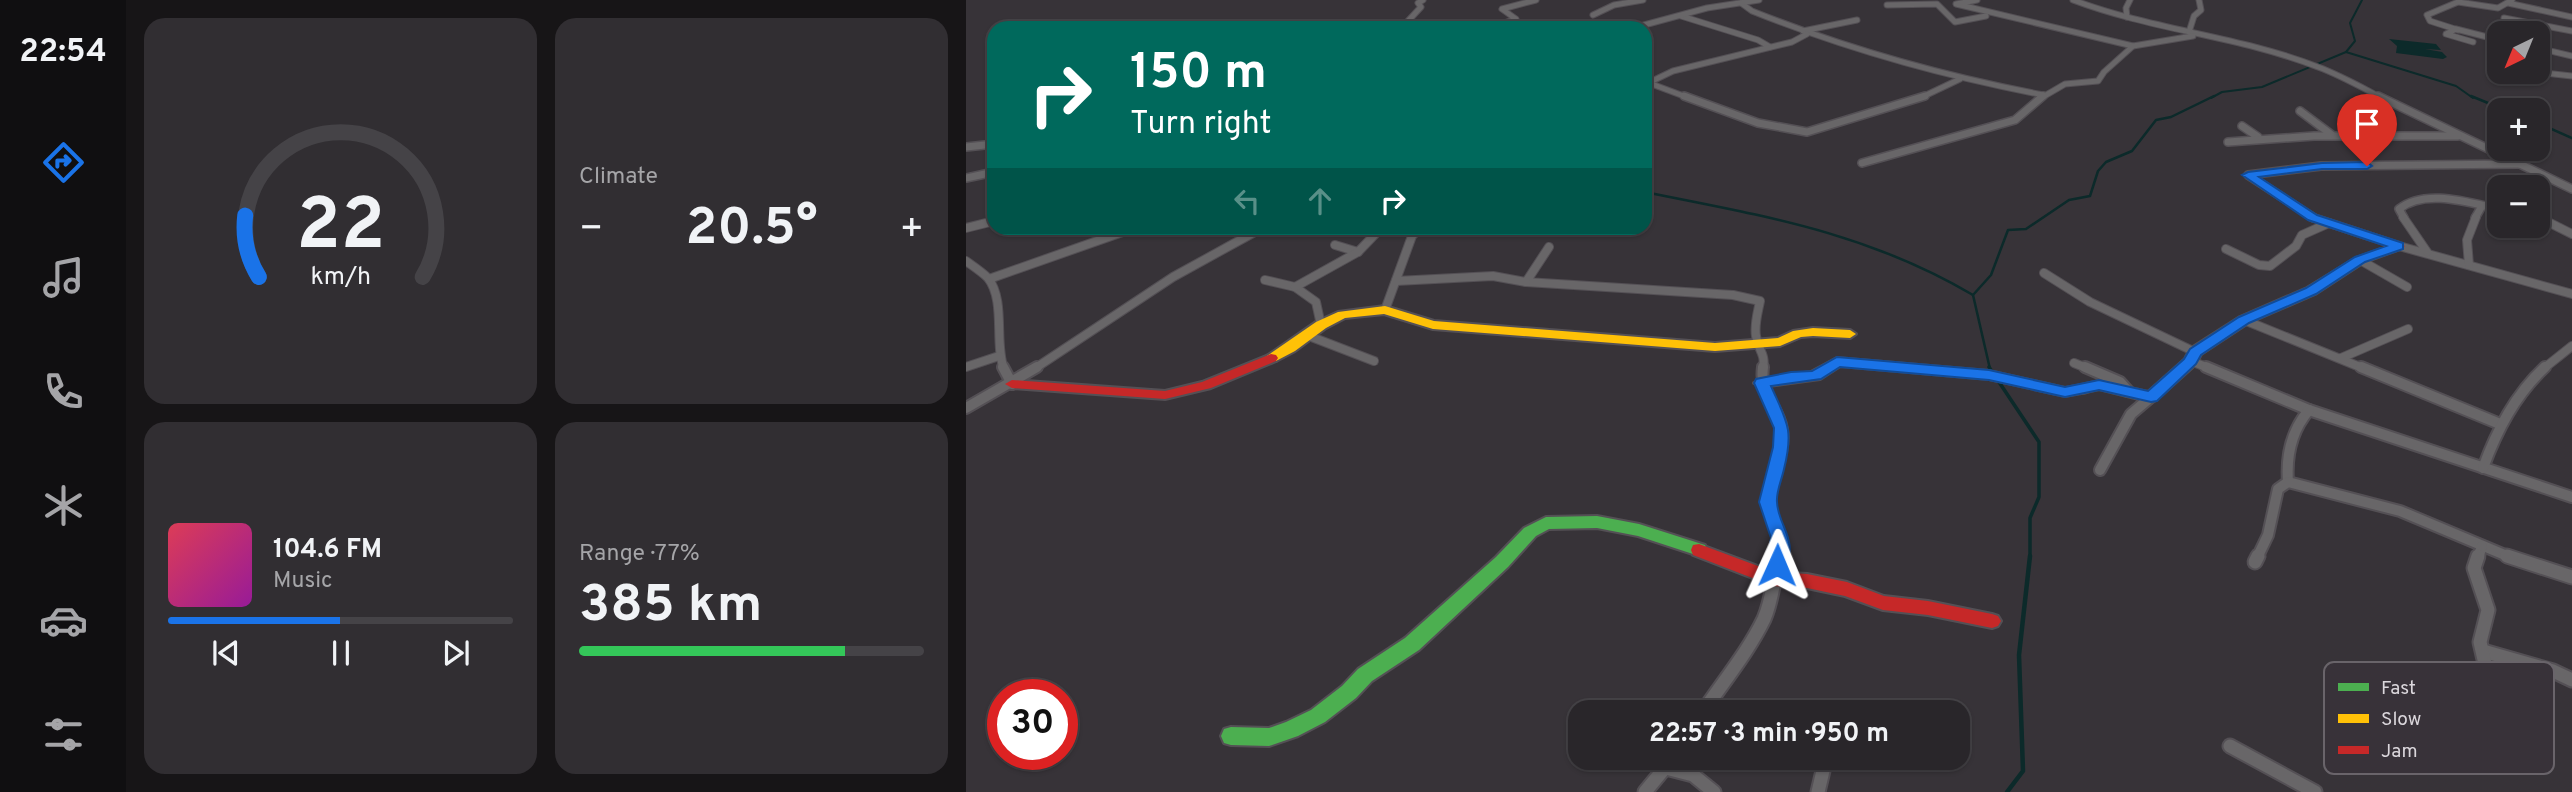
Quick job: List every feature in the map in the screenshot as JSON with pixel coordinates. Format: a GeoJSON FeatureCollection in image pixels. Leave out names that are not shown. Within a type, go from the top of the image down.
{"type":"FeatureCollection","features":[{"type":"Feature","properties":{"kind":"street"},"geometry":{"type":"LineString","coordinates":[[1408,21],[1421,7],[1418,3],[1423,0]]}},
{"type":"Feature","properties":{"kind":"street"},"geometry":{"type":"LineString","coordinates":[[1510,21],[1516,19],[1502,9],[1536,0]]}},
{"type":"Feature","properties":{"kind":"street"},"geometry":{"type":"LineString","coordinates":[[1593,15],[1614,5],[1643,0]]}},
{"type":"Feature","properties":{"kind":"street"},"geometry":{"type":"LineString","coordinates":[[1714,0],[1721,6]]}},
{"type":"Feature","properties":{"kind":"street"},"geometry":{"type":"LineString","coordinates":[[1652,23],[1721,6],[1759,0]]}},
{"type":"Feature","properties":{"kind":"street"},"geometry":{"type":"LineString","coordinates":[[1954,1],[1977,0]]}},
{"type":"Feature","properties":{"kind":"street"},"geometry":{"type":"LineString","coordinates":[[2073,0],[2127,18],[2314,66],[2466,136],[2572,189]]}},
{"type":"Feature","properties":{"kind":"street"},"geometry":{"type":"LineString","coordinates":[[2127,18],[2126,8],[2130,0]]}},
{"type":"Feature","properties":{"kind":"street"},"geometry":{"type":"LineString","coordinates":[[2189,32],[2194,16],[2201,10],[2199,0]]}},
{"type":"Feature","properties":{"kind":"street"},"geometry":{"type":"LineString","coordinates":[[1954,1],[1962,7],[2133,46],[2197,34]]}},
{"type":"Feature","properties":{"kind":"street"},"geometry":{"type":"LineString","coordinates":[[2487,37],[2430,21],[2427,15],[2458,2],[2498,8],[2510,1],[2572,17]]}},
{"type":"Feature","properties":{"kind":"street"},"geometry":{"type":"LineString","coordinates":[[1741,4],[1752,11],[1839,46],[1961,79],[2044,95]]}},
{"type":"Feature","properties":{"kind":"street"},"geometry":{"type":"LineString","coordinates":[[1887,5],[1937,4],[1955,22],[1994,15]]}},
{"type":"Feature","properties":{"kind":"street"},"geometry":{"type":"LineString","coordinates":[[1681,16],[1758,40],[1770,47]]}},
{"type":"Feature","properties":{"kind":"street"},"geometry":{"type":"LineString","coordinates":[[2504,18],[2572,32]]}},
{"type":"Feature","properties":{"kind":"street"},"geometry":{"type":"LineString","coordinates":[[1652,82],[1673,71],[1792,42],[1805,32],[1857,20]]}},
{"type":"Feature","properties":{"kind":"street"},"geometry":{"type":"LineString","coordinates":[[2458,30],[2450,30],[2446,34],[2473,42]]}},
{"type":"Feature","properties":{"kind":"street"},"geometry":{"type":"LineString","coordinates":[[1861,163],[2015,120],[2044,95],[2065,84],[2098,81],[2104,72],[2133,46]]}},
{"type":"Feature","properties":{"kind":"street"},"geometry":{"type":"LineString","coordinates":[[2550,51],[2572,56]]}},
{"type":"Feature","properties":{"kind":"street"},"geometry":{"type":"LineString","coordinates":[[2550,74],[2572,76]]}},
{"type":"Feature","properties":{"kind":"street"},"geometry":{"type":"LineString","coordinates":[[1652,86],[1758,123],[1807,132],[1928,95],[1961,79]]}},
{"type":"Feature","properties":{"kind":"street"},"geometry":{"type":"LineString","coordinates":[[2300,111],[2333,135]]}},
{"type":"Feature","properties":{"kind":"street"},"geometry":{"type":"LineString","coordinates":[[2242,126],[2258,137]]}},
{"type":"Feature","properties":{"kind":"street"},"geometry":{"type":"LineString","coordinates":[[2228,142],[2258,137],[2333,135],[2466,136]]}},
{"type":"Feature","properties":{"kind":"street"},"geometry":{"type":"LineString","coordinates":[[966,147],[987,146]]}},
{"type":"Feature","properties":{"kind":"street"},"geometry":{"type":"LineString","coordinates":[[2521,164],[2322,166],[2248,175],[2306,214],[2329,223],[2399,246],[2572,294]]}},
{"type":"Feature","properties":{"kind":"street"},"geometry":{"type":"LineString","coordinates":[[966,178],[987,174]]}},
{"type":"Feature","properties":{"kind":"street"},"geometry":{"type":"LineString","coordinates":[[2427,252],[2404,219],[2399,208],[2404,202],[2410,199],[2436,200],[2487,207]]}},
{"type":"Feature","properties":{"kind":"street"},"geometry":{"type":"LineString","coordinates":[[2469,265],[2465,243],[2468,230],[2482,206]]}},
{"type":"Feature","properties":{"kind":"street"},"geometry":{"type":"LineString","coordinates":[[966,228],[987,223]]}},
{"type":"Feature","properties":{"kind":"street"},"geometry":{"type":"LineString","coordinates":[[2226,249],[2259,265],[2270,266],[2296,246],[2302,235],[2329,223]]}},
{"type":"Feature","properties":{"kind":"street"},"geometry":{"type":"LineString","coordinates":[[2550,223],[2572,234]]}},
{"type":"Feature","properties":{"kind":"street"},"geometry":{"type":"LineString","coordinates":[[989,279],[1114,235]]}},
{"type":"Feature","properties":{"kind":"street"},"geometry":{"type":"LineString","coordinates":[[966,408],[1012,384],[1173,277],[1249,235]]}},
{"type":"Feature","properties":{"kind":"street"},"geometry":{"type":"LineString","coordinates":[[1295,287],[1358,252],[1374,235]]}},
{"type":"Feature","properties":{"kind":"street"},"geometry":{"type":"LineString","coordinates":[[1385,310],[1413,235]]}},
{"type":"Feature","properties":{"kind":"street"},"geometry":{"type":"LineString","coordinates":[[1335,245],[1358,252]]}},
{"type":"Feature","properties":{"kind":"street"},"geometry":{"type":"LineString","coordinates":[[2100,470],[2131,414],[2193,357],[2244,320],[2311,291],[2360,260],[2399,246]]}},
{"type":"Feature","properties":{"kind":"street"},"geometry":{"type":"LineString","coordinates":[[1526,282],[1549,247]]}},
{"type":"Feature","properties":{"kind":"street"},"geometry":{"type":"LineString","coordinates":[[2360,260],[2407,287]]}},
{"type":"Feature","properties":{"kind":"street"},"geometry":{"type":"LineString","coordinates":[[966,261],[989,279],[1000,314],[999,356],[1012,384]]}},
{"type":"Feature","properties":{"kind":"street"},"geometry":{"type":"LineString","coordinates":[[2043,273],[2090,302],[2243,385],[2309,410],[2572,497]]}},
{"type":"Feature","properties":{"kind":"street"},"geometry":{"type":"LineString","coordinates":[[1396,282],[1493,276],[1526,282],[1760,301],[1755,342],[1765,356],[1761,383],[1782,428],[1781,447],[1768,502],[1780,538],[1781,551],[1773,579],[1773,595],[1762,621],[1711,700]]}},
{"type":"Feature","properties":{"kind":"street"},"geometry":{"type":"LineString","coordinates":[[1265,280],[1295,287],[1316,302],[1321,325]]}},
{"type":"Feature","properties":{"kind":"street"},"geometry":{"type":"LineString","coordinates":[[1012,384],[1120,390],[1165,396],[1226,378],[1280,353],[1310,336],[1321,325],[1357,311],[1385,310],[1433,325],[1715,347],[1780,342],[1797,334],[1813,332],[1850,334]]}},
{"type":"Feature","properties":{"kind":"street"},"geometry":{"type":"LineString","coordinates":[[2244,320],[2500,424]]}},
{"type":"Feature","properties":{"kind":"street"},"geometry":{"type":"LineString","coordinates":[[2342,358],[2408,329]]}},
{"type":"Feature","properties":{"kind":"street"},"geometry":{"type":"LineString","coordinates":[[1310,336],[1374,361]]}},
{"type":"Feature","properties":{"kind":"street"},"geometry":{"type":"LineString","coordinates":[[2483,468],[2500,424],[2515,404],[2520,391],[2572,346]]}},
{"type":"Feature","properties":{"kind":"street"},"geometry":{"type":"LineString","coordinates":[[966,367],[999,356]]}},
{"type":"Feature","properties":{"kind":"street"},"geometry":{"type":"LineString","coordinates":[[1761,383],[1791,376],[1815,376],[1837,362],[1994,376],[2065,392],[2099,385],[2151,397]]}},
{"type":"Feature","properties":{"kind":"street"},"geometry":{"type":"LineString","coordinates":[[2074,363],[2120,382],[2128,391]]}},
{"type":"Feature","properties":{"kind":"street"},"geometry":{"type":"LineString","coordinates":[[2288,482],[2286,464],[2294,426],[2309,410]]}},
{"type":"Feature","properties":{"kind":"street"},"geometry":{"type":"LineString","coordinates":[[2255,562],[2268,536],[2278,489],[2288,482],[2400,511],[2482,546],[2572,578]]}},
{"type":"Feature","properties":{"kind":"street"},"geometry":{"type":"LineString","coordinates":[[1231,736],[1269,737],[1318,716],[1349,692],[1364,674],[1412,644],[1502,562],[1530,532],[1546,523],[1563,520],[1597,522],[1639,530],[1690,546],[1773,579],[1807,581],[1847,589],[1883,603],[1928,608],[1992,621]]}},
{"type":"Feature","properties":{"kind":"street"},"geometry":{"type":"LineString","coordinates":[[2482,546],[2473,568],[2488,610],[2480,636],[2485,662]]}},
{"type":"Feature","properties":{"kind":"street"},"geometry":{"type":"LineString","coordinates":[[2483,651],[2522,662]]}},
{"type":"Feature","properties":{"kind":"street"},"geometry":{"type":"LineString","coordinates":[[2554,671],[2572,680]]}},
{"type":"Feature","properties":{"kind":"street"},"geometry":{"type":"LineString","coordinates":[[2230,746],[2315,792]]}},
{"type":"Feature","properties":{"kind":"street"},"geometry":{"type":"LineString","coordinates":[[1645,792],[1663,770]]}},
{"type":"Feature","properties":{"kind":"street"},"geometry":{"type":"LineString","coordinates":[[1683,770],[1714,792]]}},
{"type":"Feature","properties":{"kind":"street"},"geometry":{"type":"LineString","coordinates":[[1818,792],[1823,770]]}},
{"type":"Feature","properties":{"kind":"shaded area"},"geometry":{"type":"Polygon","coordinates":[[[2389,39],[2436,44],[2441,50],[2425,49],[2442,52],[2447,57],[2443,59],[2396,53],[2397,46],[2389,39]]]}},
{"type":"Feature","properties":{"kind":"waterway"},"geometry":{"type":"LineString","coordinates":[[2346,52],[2355,41],[2350,23],[2362,0]]}},
{"type":"Feature","properties":{"kind":"waterway"},"geometry":{"type":"LineString","coordinates":[[2211,98],[2222,92],[2262,87],[2346,52]]}},
{"type":"Feature","properties":{"kind":"waterway"},"geometry":{"type":"LineString","coordinates":[[2346,52],[2456,86],[2473,98]]}},
{"type":"Feature","properties":{"kind":"waterway"},"geometry":{"type":"LineString","coordinates":[[1973,295],[1991,275],[2008,230],[2026,229],[2069,200],[2090,196],[2098,171],[2106,162],[2132,151],[2156,120],[2171,117],[2214,96]]}},
{"type":"Feature","properties":{"kind":"waterway"},"geometry":{"type":"LineString","coordinates":[[2471,96],[2487,103]]}},
{"type":"Feature","properties":{"kind":"waterway"},"geometry":{"type":"LineString","coordinates":[[2550,128],[2572,138]]}},
{"type":"Feature","properties":{"kind":"waterway"},"geometry":{"type":"LineString","coordinates":[[1652,193],[1731,209],[1854,241],[1933,273],[1973,295]]}},
{"type":"Feature","properties":{"kind":"waterway"},"geometry":{"type":"LineString","coordinates":[[1973,295],[1990,368]]}},
{"type":"Feature","properties":{"kind":"waterway"},"geometry":{"type":"LineString","coordinates":[[1990,368],[2039,442],[2039,497],[2030,518],[2030,556]]}},
{"type":"Feature","properties":{"kind":"waterway"},"geometry":{"type":"LineString","coordinates":[[2007,792],[2023,771],[2019,655],[2030,556]]}},
{"type":"Feature","properties":{"kind":"traffic: fast"},"geometry":{"type":"LineString","coordinates":[[1761,383],[1815,376],[1837,362],[1989,375],[2065,392],[2082,389]]}},
{"type":"Feature","properties":{"kind":"traffic: fast"},"geometry":{"type":"LineString","coordinates":[[1231,736],[1269,737],[1291,730],[1318,716],[1349,692],[1365,675],[1412,644],[1502,562],[1530,532],[1546,523],[1597,522],[1639,530],[1699,550]]}},
{"type":"Feature","properties":{"kind":"traffic: slow"},"geometry":{"type":"LineString","coordinates":[[1271,358],[1290,348],[1321,325],[1342,315],[1385,310],[1433,325],[1715,347],[1780,342],[1798,334],[1813,332],[1850,334]]}},
{"type":"Feature","properties":{"kind":"traffic: jam"},"geometry":{"type":"LineString","coordinates":[[2082,389],[2099,385],[2151,397],[2191,361],[2195,352],[2244,320],[2311,291],[2360,260],[2399,246]]}},
{"type":"Feature","properties":{"kind":"traffic: jam"},"geometry":{"type":"LineString","coordinates":[[1012,384],[1165,395],[1206,385],[1271,358]]}},
{"type":"Feature","properties":{"kind":"traffic: jam"},"geometry":{"type":"LineString","coordinates":[[1699,550],[1773,579],[1807,581],[1847,589],[1883,603],[1928,608],[1992,621]]}},
{"type":"Feature","properties":{"kind":"route"},"geometry":{"type":"LineString","coordinates":[[1777,565],[1781,551],[1780,538],[1768,502],[1781,447],[1782,428],[1761,383],[1791,376],[1815,376],[1837,362],[1998,376],[2065,392],[2099,385],[2151,397],[2191,361],[2195,352],[2244,320],[2259,311],[2311,291],[2360,260],[2399,246],[2312,218],[2248,175],[2322,166],[2367,166]]}}]}
